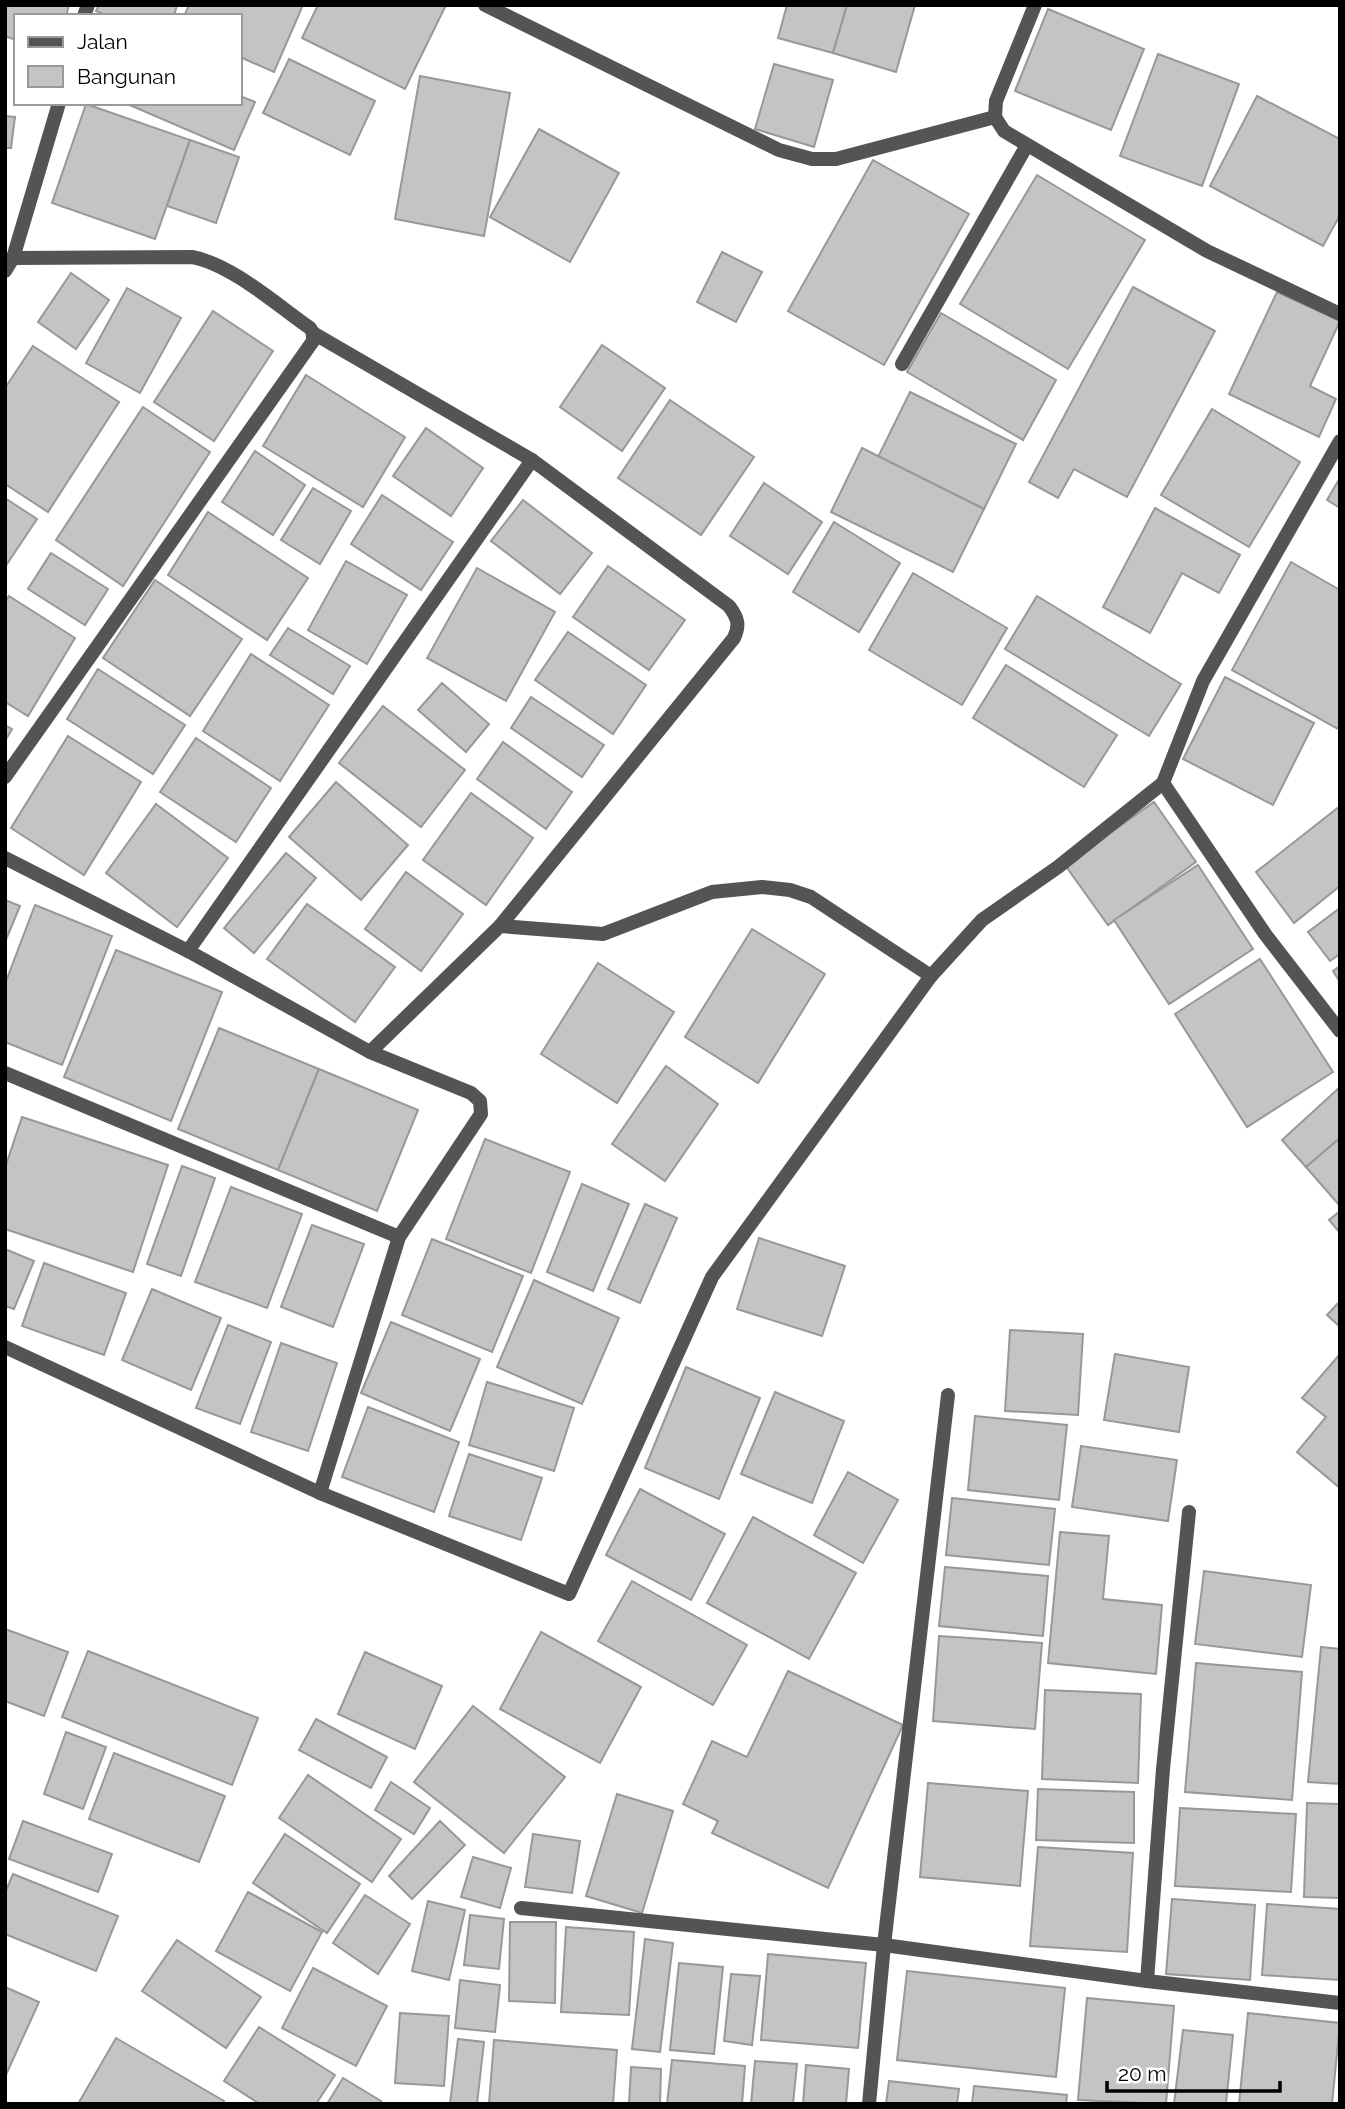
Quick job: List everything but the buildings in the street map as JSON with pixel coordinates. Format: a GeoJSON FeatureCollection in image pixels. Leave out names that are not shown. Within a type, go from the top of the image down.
{"type":"FeatureCollection","features":[{"type":"Feature","properties":{"kind":"street"},"geometry":{"type":"LineString","coordinates":[[485,5],[779,150],[812,159],[836,159],[995,117]]}},
{"type":"Feature","properties":{"kind":"street"},"geometry":{"type":"LineString","coordinates":[[1035,5],[996,101],[995,117],[1003,131],[1207,251],[1340,314]]}},
{"type":"Feature","properties":{"kind":"street"},"geometry":{"type":"LineString","coordinates":[[5,271],[57,105]]}},
{"type":"Feature","properties":{"kind":"street"},"geometry":{"type":"LineString","coordinates":[[902,363],[1027,145]]}},
{"type":"Feature","properties":{"kind":"street"},"geometry":{"type":"LineString","coordinates":[[9,259],[192,257],[208,260],[224,268],[310,328],[313,333],[532,460],[729,606],[737,618],[738,629],[734,639],[500,926],[370,1052]]}},
{"type":"Feature","properties":{"kind":"street"},"geometry":{"type":"LineString","coordinates":[[5,777],[313,341],[313,333]]}},
{"type":"Feature","properties":{"kind":"street"},"geometry":{"type":"LineString","coordinates":[[5,1347],[320,1493],[569,1594],[712,1277],[931,976],[982,920],[1058,867],[1163,783],[1203,681],[1340,441]]}},
{"type":"Feature","properties":{"kind":"street"},"geometry":{"type":"LineString","coordinates":[[188,951],[532,460]]}},
{"type":"Feature","properties":{"kind":"street"},"geometry":{"type":"LineString","coordinates":[[1163,783],[1265,934],[1340,1031]]}},
{"type":"Feature","properties":{"kind":"street"},"geometry":{"type":"LineString","coordinates":[[5,858],[188,951],[370,1052],[471,1093],[480,1101],[481,1114],[398,1237],[320,1493]]}},
{"type":"Feature","properties":{"kind":"street"},"geometry":{"type":"LineString","coordinates":[[500,926],[603,934],[712,892],[762,887],[790,890],[811,897],[931,976]]}},
{"type":"Feature","properties":{"kind":"street"},"geometry":{"type":"LineString","coordinates":[[5,1073],[398,1237]]}},
{"type":"Feature","properties":{"kind":"street"},"geometry":{"type":"LineString","coordinates":[[869,2104],[884,1945],[948,1395]]}},
{"type":"Feature","properties":{"kind":"street"},"geometry":{"type":"LineString","coordinates":[[1147,1981],[1163,1769],[1189,1512]]}},
{"type":"Feature","properties":{"kind":"street"},"geometry":{"type":"LineString","coordinates":[[521,1908],[884,1945],[1147,1981],[1340,2003]]}}]}
